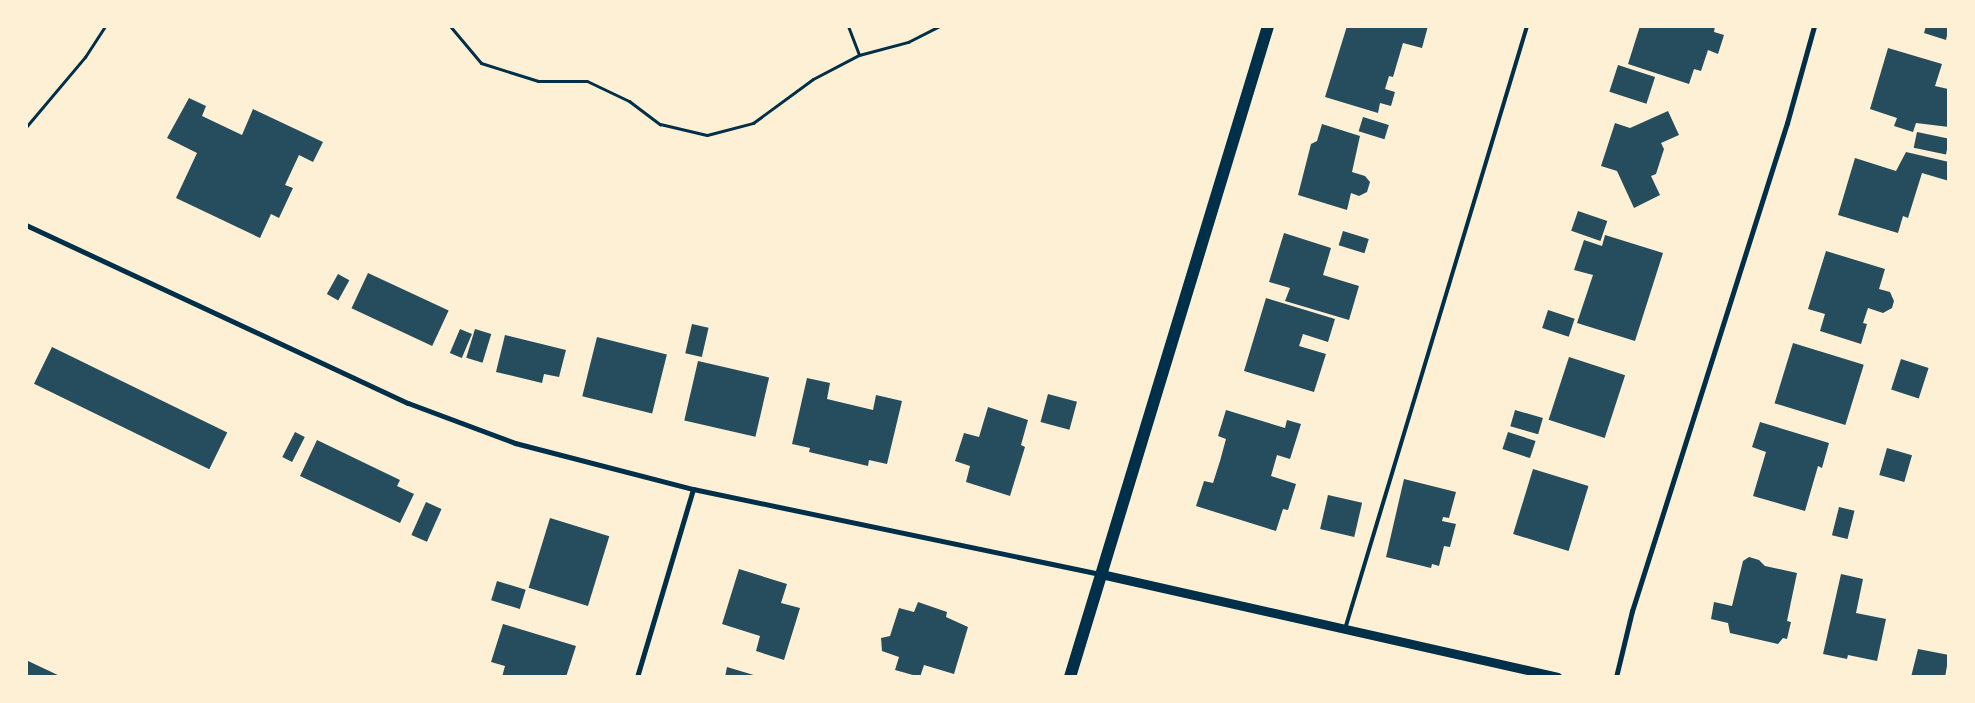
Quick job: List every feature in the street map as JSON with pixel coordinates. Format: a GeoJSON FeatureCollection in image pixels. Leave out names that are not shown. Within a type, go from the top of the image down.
{"type":"FeatureCollection","features":[{"type":"Feature","properties":{"kind":"main road"},"geometry":{"type":"LineString","coordinates":[[1070,677],[1268,26]]}},
{"type":"Feature","properties":{"kind":"street"},"geometry":{"type":"LineString","coordinates":[[1616,677],[1632,611],[1784,133],[1814,26]]}},
{"type":"Feature","properties":{"kind":"street"},"geometry":{"type":"LineString","coordinates":[[26,225],[408,402],[472,429],[515,443],[693,489],[1101,574],[1558,677]]}},
{"type":"Feature","properties":{"kind":"street"},"geometry":{"type":"LineString","coordinates":[[637,677],[693,489]]}},
{"type":"Feature","properties":{"kind":"lane"},"geometry":{"type":"LineString","coordinates":[[1345,629],[1527,26]]}},
{"type":"Feature","properties":{"kind":"path"},"geometry":{"type":"LineString","coordinates":[[26,127],[84,57],[105,26]]}},
{"type":"Feature","properties":{"kind":"path"},"geometry":{"type":"LineString","coordinates":[[450,26],[481,63],[538,81],[586,81],[629,101],[660,124],[707,135],[753,123],[813,79],[859,55],[908,42],[939,26]]}},
{"type":"Feature","properties":{"kind":"path"},"geometry":{"type":"LineString","coordinates":[[848,26],[859,55]]}},
{"type":"Feature","properties":{"kind":"building"},"geometry":{"type":"Polygon","coordinates":[[[1347,26],[1428,26],[1422,48],[1403,43],[1393,77],[1389,76],[1385,89],[1395,92],[1391,106],[1380,103],[1378,113],[1325,97],[1347,26]]]}},
{"type":"Feature","properties":{"kind":"building"},"geometry":{"type":"Polygon","coordinates":[[[1640,26],[1715,26],[1714,32],[1724,35],[1718,54],[1708,50],[1701,71],[1694,69],[1689,84],[1628,64],[1640,26]]]}},
{"type":"Feature","properties":{"kind":"building"},"geometry":{"type":"Polygon","coordinates":[[[1926,26],[1949,26],[1946,40],[1924,33],[1926,26]]]}},
{"type":"Feature","properties":{"kind":"building"},"geometry":{"type":"Polygon","coordinates":[[[1888,48],[1942,64],[1935,86],[1948,89],[1949,127],[1916,123],[1913,132],[1894,126],[1897,118],[1870,109],[1888,48]]]}},
{"type":"Feature","properties":{"kind":"building"},"geometry":{"type":"Polygon","coordinates":[[[1618,65],[1655,77],[1646,104],[1609,92],[1618,65]]]}},
{"type":"Feature","properties":{"kind":"building"},"geometry":{"type":"Polygon","coordinates":[[[189,98],[206,106],[202,116],[242,135],[253,109],[323,142],[313,162],[299,155],[285,185],[293,188],[279,218],[271,214],[260,238],[176,198],[197,153],[167,138],[189,98]]]}},
{"type":"Feature","properties":{"kind":"building"},"geometry":{"type":"Polygon","coordinates":[[[1668,111],[1679,135],[1661,143],[1664,149],[1656,174],[1651,176],[1660,195],[1634,208],[1617,171],[1601,166],[1615,123],[1630,128],[1668,111]]]}},
{"type":"Feature","properties":{"kind":"building"},"geometry":{"type":"Polygon","coordinates":[[[1363,117],[1389,125],[1384,139],[1359,131],[1363,117]]]}},
{"type":"Feature","properties":{"kind":"building"},"geometry":{"type":"Polygon","coordinates":[[[1322,124],[1360,136],[1352,172],[1365,176],[1370,182],[1367,192],[1359,196],[1351,193],[1347,210],[1298,195],[1311,144],[1317,141],[1322,124]]]}},
{"type":"Feature","properties":{"kind":"building"},"geometry":{"type":"Polygon","coordinates":[[[1917,132],[1949,139],[1946,155],[1914,148],[1917,132]]]}},
{"type":"Feature","properties":{"kind":"building"},"geometry":{"type":"Polygon","coordinates":[[[1906,152],[1949,162],[1949,181],[1922,173],[1908,218],[1903,216],[1898,233],[1838,215],[1855,158],[1896,171],[1906,152]]]}},
{"type":"Feature","properties":{"kind":"building"},"geometry":{"type":"Polygon","coordinates":[[[1578,211],[1607,221],[1600,241],[1571,231],[1578,211]]]}},
{"type":"Feature","properties":{"kind":"building"},"geometry":{"type":"Polygon","coordinates":[[[1343,231],[1369,239],[1364,253],[1339,245],[1343,231]]]}},
{"type":"Feature","properties":{"kind":"building"},"geometry":{"type":"Polygon","coordinates":[[[1284,233],[1331,248],[1323,275],[1359,286],[1349,320],[1285,301],[1290,288],[1269,282],[1284,233]]]}},
{"type":"Feature","properties":{"kind":"building"},"geometry":{"type":"Polygon","coordinates":[[[1605,235],[1663,253],[1635,341],[1577,323],[1593,275],[1574,270],[1584,240],[1602,246],[1605,235]]]}},
{"type":"Feature","properties":{"kind":"building"},"geometry":{"type":"Polygon","coordinates":[[[1826,251],[1885,269],[1879,289],[1890,292],[1894,301],[1892,308],[1883,313],[1868,308],[1863,323],[1867,324],[1861,344],[1820,331],[1825,314],[1808,309],[1826,251]]]}},
{"type":"Feature","properties":{"kind":"building"},"geometry":{"type":"Polygon","coordinates":[[[368,273],[449,311],[432,346],[352,308],[368,273]]]}},
{"type":"Feature","properties":{"kind":"building"},"geometry":{"type":"Polygon","coordinates":[[[338,274],[349,280],[338,300],[327,294],[338,274]]]}},
{"type":"Feature","properties":{"kind":"building"},"geometry":{"type":"Polygon","coordinates":[[[1266,298],[1335,319],[1328,342],[1303,334],[1299,346],[1326,354],[1314,392],[1244,371],[1266,298]]]}},
{"type":"Feature","properties":{"kind":"building"},"geometry":{"type":"Polygon","coordinates":[[[1548,310],[1575,319],[1569,337],[1542,328],[1548,310]]]}},
{"type":"Feature","properties":{"kind":"building"},"geometry":{"type":"Polygon","coordinates":[[[692,324],[709,328],[702,357],[685,353],[692,324]]]}},
{"type":"Feature","properties":{"kind":"building"},"geometry":{"type":"Polygon","coordinates":[[[460,329],[472,334],[462,358],[450,353],[460,329]]]}},
{"type":"Feature","properties":{"kind":"building"},"geometry":{"type":"Polygon","coordinates":[[[475,329],[491,334],[482,363],[466,358],[475,329]]]}},
{"type":"Feature","properties":{"kind":"building"},"geometry":{"type":"Polygon","coordinates":[[[505,335],[566,350],[559,377],[544,374],[542,383],[496,372],[505,335]]]}},
{"type":"Feature","properties":{"kind":"building"},"geometry":{"type":"Polygon","coordinates":[[[597,337],[667,354],[652,414],[582,396],[597,337]]]}},
{"type":"Feature","properties":{"kind":"building"},"geometry":{"type":"Polygon","coordinates":[[[1793,343],[1864,365],[1845,425],[1775,403],[1793,343]]]}},
{"type":"Feature","properties":{"kind":"building"},"geometry":{"type":"Polygon","coordinates":[[[52,347],[227,432],[209,469],[34,384],[52,347]]]}},
{"type":"Feature","properties":{"kind":"building"},"geometry":{"type":"Polygon","coordinates":[[[1569,357],[1625,375],[1605,438],[1549,420],[1569,357]]]}},
{"type":"Feature","properties":{"kind":"building"},"geometry":{"type":"Polygon","coordinates":[[[1901,359],[1929,368],[1919,398],[1891,389],[1901,359]]]}},
{"type":"Feature","properties":{"kind":"building"},"geometry":{"type":"Polygon","coordinates":[[[698,361],[769,377],[755,437],[684,420],[698,361]]]}},
{"type":"Feature","properties":{"kind":"building"},"geometry":{"type":"Polygon","coordinates":[[[807,378],[830,383],[827,399],[873,410],[876,395],[902,401],[887,464],[869,460],[868,466],[809,452],[810,448],[792,444],[807,378]]]}},
{"type":"Feature","properties":{"kind":"building"},"geometry":{"type":"Polygon","coordinates":[[[1048,394],[1077,402],[1069,430],[1040,422],[1048,394]]]}},
{"type":"Feature","properties":{"kind":"building"},"geometry":{"type":"Polygon","coordinates":[[[988,407],[1028,420],[1021,445],[1025,447],[1010,496],[966,482],[970,466],[955,461],[964,433],[979,437],[988,407]]]}},
{"type":"Feature","properties":{"kind":"building"},"geometry":{"type":"Polygon","coordinates":[[[1226,410],[1285,428],[1287,420],[1301,424],[1290,459],[1277,455],[1271,476],[1296,484],[1288,510],[1283,509],[1276,531],[1196,506],[1204,481],[1213,483],[1220,461],[1226,439],[1218,436],[1226,410]]]}},
{"type":"Feature","properties":{"kind":"building"},"geometry":{"type":"Polygon","coordinates":[[[1515,410],[1543,418],[1538,434],[1510,426],[1515,410]]]}},
{"type":"Feature","properties":{"kind":"building"},"geometry":{"type":"Polygon","coordinates":[[[1760,422],[1829,443],[1822,468],[1818,466],[1805,511],[1753,496],[1766,452],[1752,447],[1760,422]]]}},
{"type":"Feature","properties":{"kind":"building"},"geometry":{"type":"Polygon","coordinates":[[[295,432],[305,437],[292,462],[282,457],[295,432]]]}},
{"type":"Feature","properties":{"kind":"building"},"geometry":{"type":"Polygon","coordinates":[[[1508,432],[1536,441],[1530,458],[1502,449],[1508,432]]]}},
{"type":"Feature","properties":{"kind":"building"},"geometry":{"type":"Polygon","coordinates":[[[317,440],[400,480],[397,486],[414,494],[400,523],[300,476],[317,440]]]}},
{"type":"Feature","properties":{"kind":"building"},"geometry":{"type":"Polygon","coordinates":[[[1887,448],[1912,455],[1904,482],[1879,475],[1887,448]]]}},
{"type":"Feature","properties":{"kind":"building"},"geometry":{"type":"Polygon","coordinates":[[[1533,469],[1588,486],[1569,551],[1513,534],[1533,469]]]}},
{"type":"Feature","properties":{"kind":"building"},"geometry":{"type":"Polygon","coordinates":[[[1404,479],[1456,492],[1449,518],[1443,517],[1442,521],[1456,524],[1450,547],[1444,546],[1439,566],[1432,564],[1431,568],[1386,557],[1404,479]]]}},
{"type":"Feature","properties":{"kind":"building"},"geometry":{"type":"Polygon","coordinates":[[[1328,495],[1362,503],[1354,537],[1320,529],[1328,495]]]}},
{"type":"Feature","properties":{"kind":"building"},"geometry":{"type":"Polygon","coordinates":[[[426,502],[442,509],[427,542],[411,535],[426,502]]]}},
{"type":"Feature","properties":{"kind":"building"},"geometry":{"type":"Polygon","coordinates":[[[1839,507],[1855,511],[1848,539],[1832,535],[1839,507]]]}},
{"type":"Feature","properties":{"kind":"building"},"geometry":{"type":"Polygon","coordinates":[[[550,518],[609,536],[588,606],[529,588],[550,518]]]}},
{"type":"Feature","properties":{"kind":"building"},"geometry":{"type":"Polygon","coordinates":[[[1749,557],[1759,560],[1765,566],[1797,573],[1787,621],[1791,622],[1787,639],[1783,638],[1778,644],[1730,633],[1728,623],[1711,619],[1714,602],[1732,606],[1743,561],[1749,557]]]}},
{"type":"Feature","properties":{"kind":"building"},"geometry":{"type":"Polygon","coordinates":[[[739,569],[787,584],[781,603],[800,608],[784,660],[756,651],[760,636],[722,624],[739,569]]]}},
{"type":"Feature","properties":{"kind":"building"},"geometry":{"type":"Polygon","coordinates":[[[1841,574],[1863,579],[1856,613],[1886,619],[1877,661],[1848,655],[1847,659],[1823,654],[1841,574]]]}},
{"type":"Feature","properties":{"kind":"building"},"geometry":{"type":"Polygon","coordinates":[[[497,581],[526,590],[520,609],[491,600],[497,581]]]}},
{"type":"Feature","properties":{"kind":"building"},"geometry":{"type":"Polygon","coordinates":[[[918,602],[947,612],[946,617],[968,627],[954,674],[924,665],[920,677],[895,670],[899,657],[882,651],[881,638],[890,636],[899,608],[914,612],[918,602]]]}},
{"type":"Feature","properties":{"kind":"building"},"geometry":{"type":"Polygon","coordinates":[[[503,624],[576,646],[566,677],[502,677],[505,666],[491,662],[503,624]]]}},
{"type":"Feature","properties":{"kind":"building"},"geometry":{"type":"Polygon","coordinates":[[[1918,649],[1949,655],[1945,677],[1911,677],[1918,649]]]}},
{"type":"Feature","properties":{"kind":"building"},"geometry":{"type":"Polygon","coordinates":[[[26,660],[62,677],[26,677],[26,660]]]}},
{"type":"Feature","properties":{"kind":"building"},"geometry":{"type":"Polygon","coordinates":[[[727,667],[757,676],[757,677],[725,677],[727,667]]]}}]}
